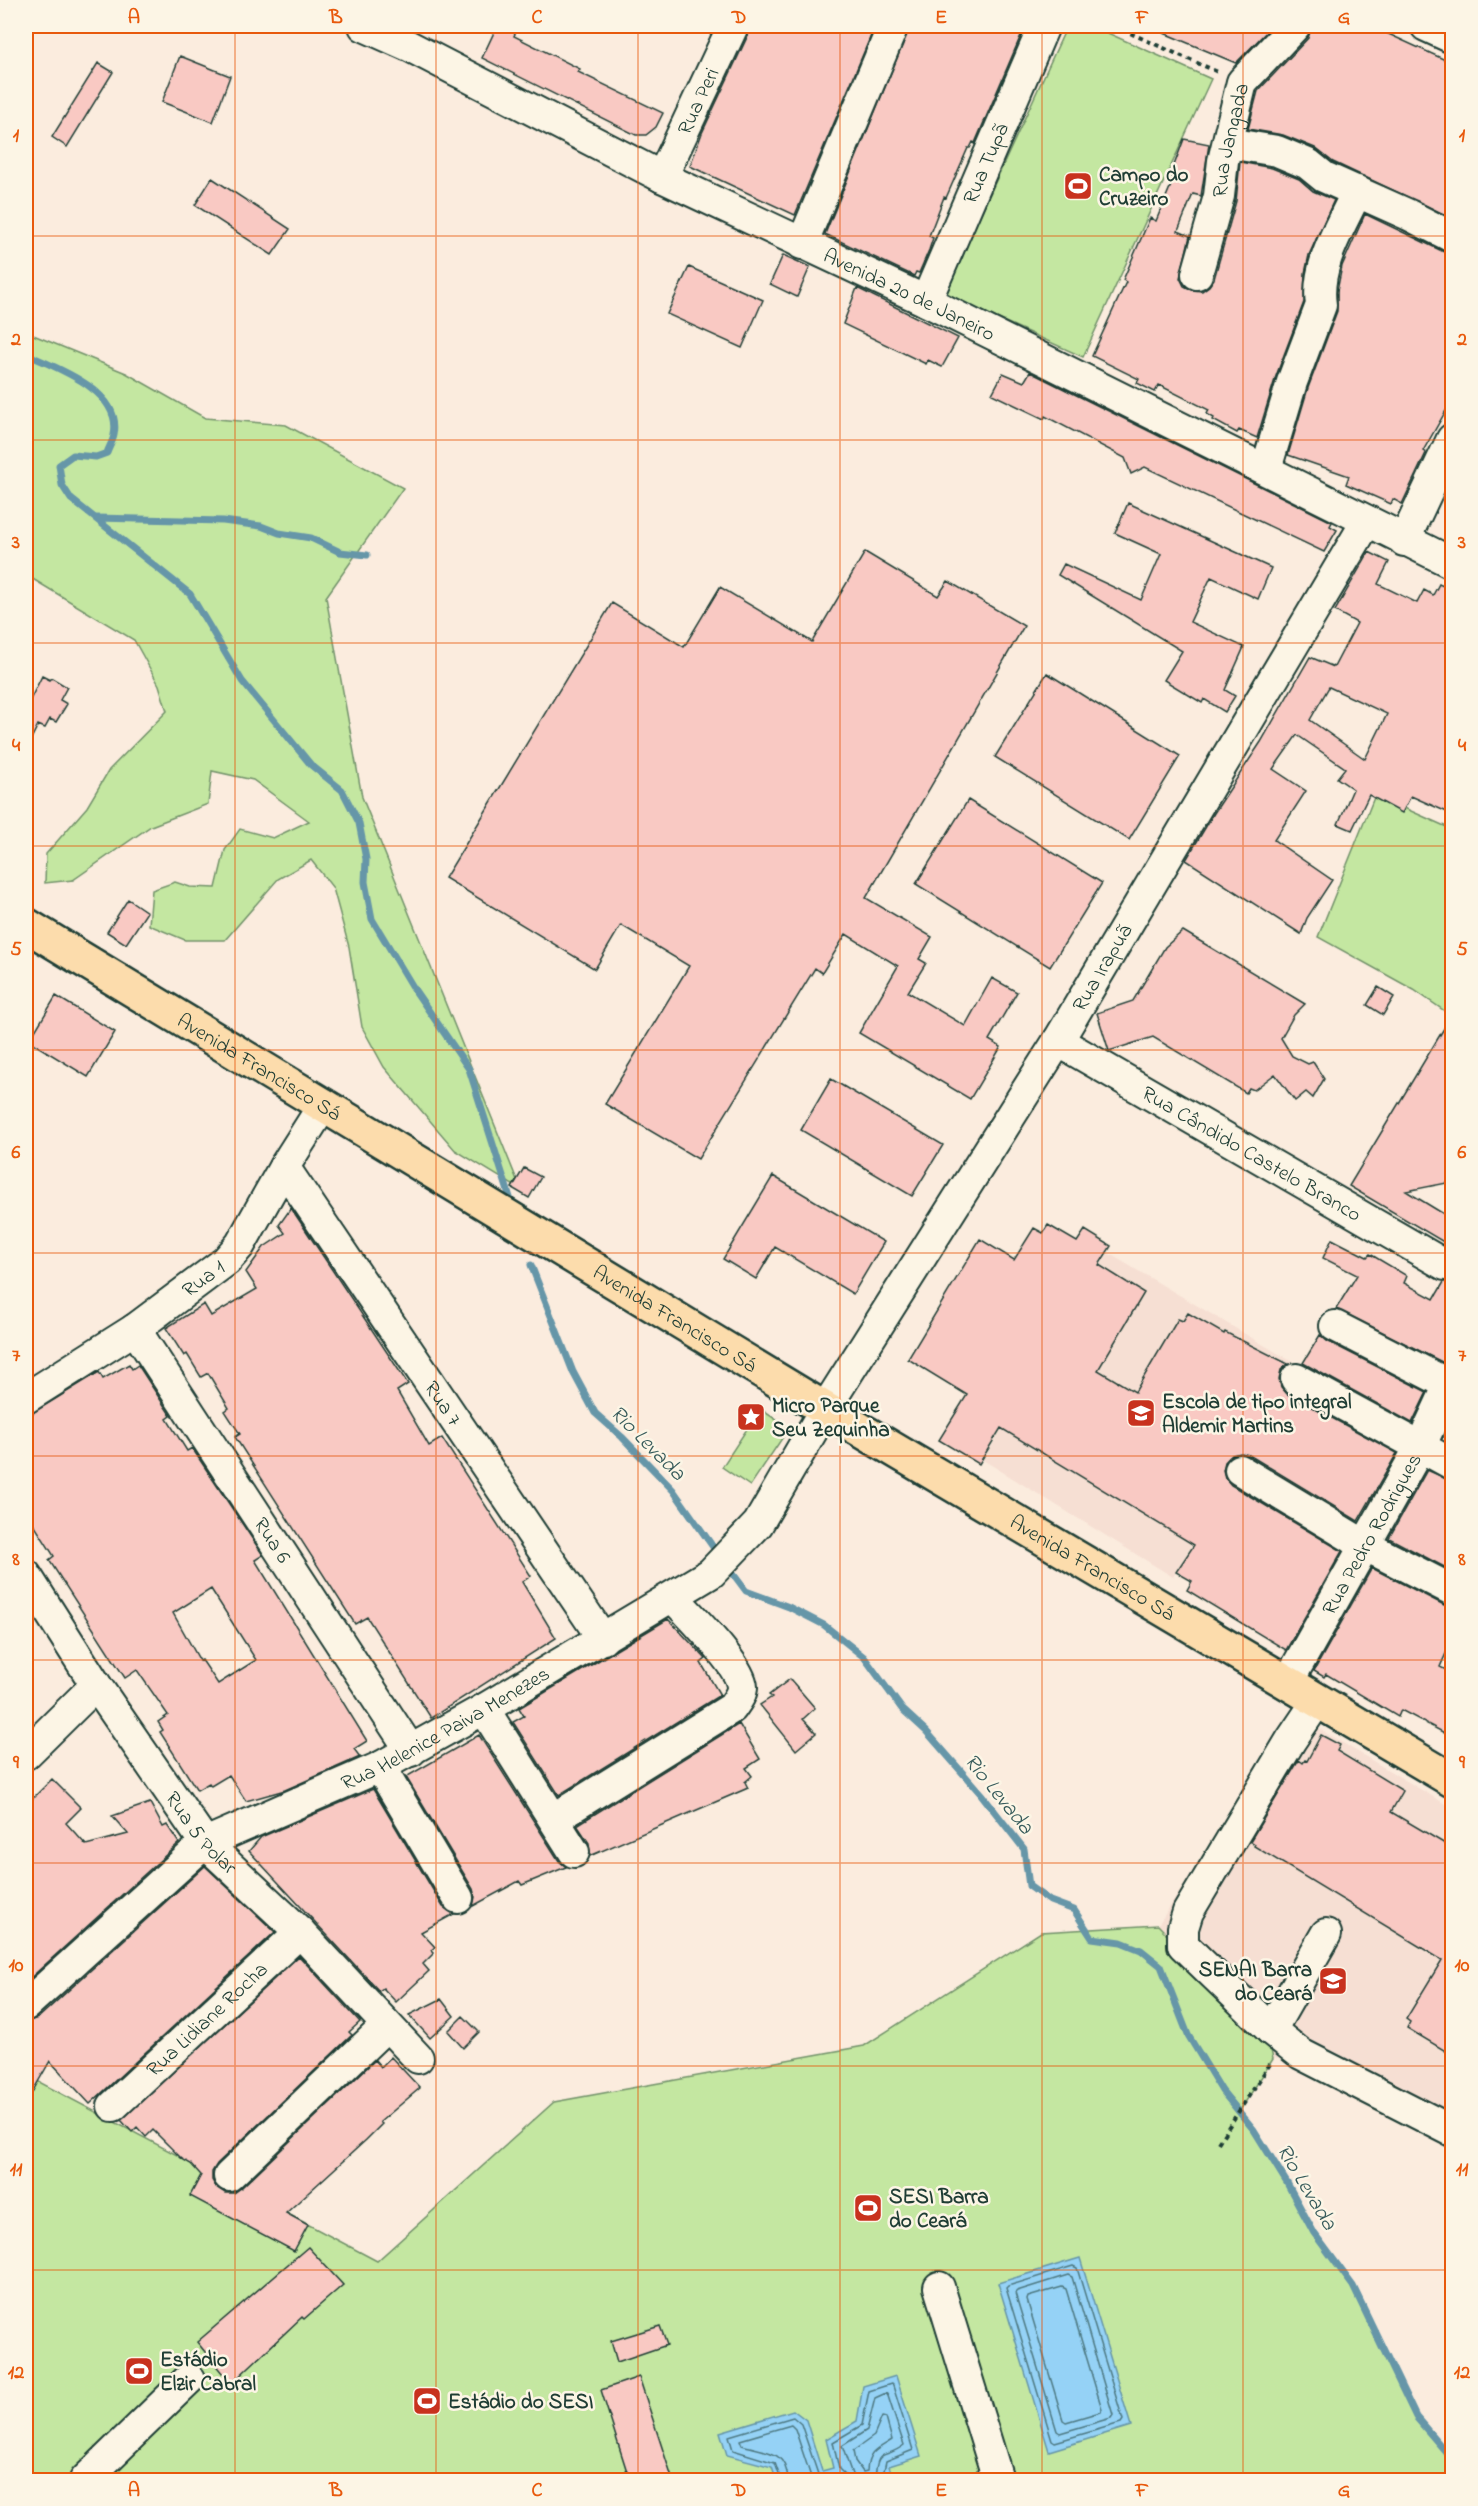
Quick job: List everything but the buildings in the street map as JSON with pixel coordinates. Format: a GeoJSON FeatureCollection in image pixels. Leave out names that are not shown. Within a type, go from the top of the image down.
{"type":"FeatureCollection","features":[{"type":"Feature","properties":{"kind":"main road","name":"Avenida Francisco Sá"},"geometry":{"type":"LineString","coordinates":[[26,925],[825,1409],[1452,1780]]}},
{"type":"Feature","properties":{"kind":"street","name":"Avenida 20 de Janeiro"},"geometry":{"type":"LineString","coordinates":[[364,26],[414,36],[662,177],[926,301],[1452,563]]}},
{"type":"Feature","properties":{"kind":"street","name":"Rua Peri"},"geometry":{"type":"LineString","coordinates":[[662,177],[733,26]]}},
{"type":"Feature","properties":{"kind":"street"},"geometry":{"type":"LineString","coordinates":[[802,244],[893,26]]}},
{"type":"Feature","properties":{"kind":"street","name":"Rua Tupã"},"geometry":{"type":"LineString","coordinates":[[926,301],[1044,26]]}},
{"type":"Feature","properties":{"kind":"street","name":"Rua Jangada"},"geometry":{"type":"LineString","coordinates":[[1197,274],[1220,196],[1228,143],[1242,82],[1295,26]]}},
{"type":"Feature","properties":{"kind":"street"},"geometry":{"type":"LineString","coordinates":[[1426,26],[1452,38]]}},
{"type":"Feature","properties":{"kind":"street"},"geometry":{"type":"LineString","coordinates":[[1228,143],[1277,151],[1308,164],[1324,177],[1452,237]]}},
{"type":"Feature","properties":{"kind":"street"},"geometry":{"type":"LineString","coordinates":[[1266,469],[1321,305],[1323,264],[1357,191]]}},
{"type":"Feature","properties":{"kind":"street"},"geometry":{"type":"LineString","coordinates":[[1404,541],[1452,439]]}},
{"type":"Feature","properties":{"kind":"street","name":"Rua Irapuã"},"geometry":{"type":"LineString","coordinates":[[825,1409],[1058,1041],[1367,521]]}},
{"type":"Feature","properties":{"kind":"street","name":"Rua Cândido Castelo Branco"},"geometry":{"type":"LineString","coordinates":[[1058,1041],[1445,1265]]}},
{"type":"Feature","properties":{"kind":"street","name":"Rua 1"},"geometry":{"type":"LineString","coordinates":[[26,1398],[135,1329],[226,1261],[240,1245],[284,1167],[324,1104]]}},
{"type":"Feature","properties":{"kind":"street","name":"Rua 7"},"geometry":{"type":"LineString","coordinates":[[284,1167],[603,1639]]}},
{"type":"Feature","properties":{"kind":"street"},"geometry":{"type":"LineString","coordinates":[[1335,1326],[1451,1386]]}},
{"type":"Feature","properties":{"kind":"street","name":"Rua 6"},"geometry":{"type":"LineString","coordinates":[[135,1329],[411,1751]]}},
{"type":"Feature","properties":{"kind":"street"},"geometry":{"type":"LineString","coordinates":[[1296,1379],[1452,1464]]}},
{"type":"Feature","properties":{"kind":"street","name":"Rua Pedro Rodrigues"},"geometry":{"type":"LineString","coordinates":[[1288,1682],[1366,1546],[1451,1386]]}},
{"type":"Feature","properties":{"kind":"street","name":"Rua Helenice Paiva Menezes"},"geometry":{"type":"LineString","coordinates":[[26,2006],[205,1843],[381,1767],[484,1709],[711,1574],[758,1524],[825,1409]]}},
{"type":"Feature","properties":{"kind":"street"},"geometry":{"type":"LineString","coordinates":[[1240,1470],[1366,1546],[1452,1590]]}},
{"type":"Feature","properties":{"kind":"street","name":"Rua 5 Polar"},"geometry":{"type":"LineString","coordinates":[[26,1575],[96,1685],[205,1843],[300,1932],[418,2058]]}},
{"type":"Feature","properties":{"kind":"street"},"geometry":{"type":"LineString","coordinates":[[555,1818],[732,1708],[739,1698],[742,1687],[736,1668],[673,1597]]}},
{"type":"Feature","properties":{"kind":"street"},"geometry":{"type":"LineString","coordinates":[[26,1754],[96,1685]]}},
{"type":"Feature","properties":{"kind":"street"},"geometry":{"type":"LineString","coordinates":[[1318,1700],[1291,1740],[1188,1912],[1183,1928],[1183,1945],[1272,2045],[1301,2054],[1452,2131]]}},
{"type":"Feature","properties":{"kind":"street"},"geometry":{"type":"LineString","coordinates":[[484,1709],[555,1818],[574,1852]]}},
{"type":"Feature","properties":{"kind":"street"},"geometry":{"type":"LineString","coordinates":[[381,1767],[458,1898]]}},
{"type":"Feature","properties":{"kind":"street","name":"Rua Lidiane Rocha"},"geometry":{"type":"LineString","coordinates":[[112,2106],[300,1932]]}},
{"type":"Feature","properties":{"kind":"street"},"geometry":{"type":"LineString","coordinates":[[1272,2045],[1326,1934]]}},
{"type":"Feature","properties":{"kind":"street"},"geometry":{"type":"LineString","coordinates":[[229,2176],[386,2026]]}},
{"type":"Feature","properties":{"kind":"street"},"geometry":{"type":"LineString","coordinates":[[939,2287],[997,2476],[990,2481]]}},
{"type":"Feature","properties":{"kind":"street"},"geometry":{"type":"LineString","coordinates":[[86,2481],[189,2379]]}},
{"type":"Feature","properties":{"kind":"path"},"geometry":{"type":"LineString","coordinates":[[1114,26],[1242,82]]}},
{"type":"Feature","properties":{"kind":"path"},"geometry":{"type":"LineString","coordinates":[[1218,2144],[1272,2045]]}},
{"type":"Feature","properties":{"kind":"shaded area","name":"Escola de tipo integral Aldemir Martins"},"geometry":{"type":"Polygon","coordinates":[[[1108,1253],[1301,1367],[1173,1577],[983,1460],[1108,1253]]]}},
{"type":"Feature","properties":{"kind":"shaded area","name":"SENAI Barra do Ceará"},"geometry":{"type":"Polygon","coordinates":[[[1294,1714],[1452,1808],[1452,2138],[1296,2057],[1273,2059],[1267,2037],[1158,1925],[1294,1714]]]}},
{"type":"Feature","properties":{"kind":"green space","name":"Campo do Cruzeiro"},"geometry":{"type":"Polygon","coordinates":[[[1067,26],[1092,26],[1211,79],[1083,357],[944,294],[1067,26]]]}},
{"type":"Feature","properties":{"kind":"green space"},"geometry":{"type":"Polygon","coordinates":[[[26,332],[126,373],[205,418],[286,425],[403,488],[326,597],[362,797],[521,1190],[455,1150],[384,1067],[362,1027],[349,947],[333,888],[311,860],[278,879],[225,940],[185,940],[149,925],[152,890],[175,882],[190,887],[216,888],[225,850],[240,829],[273,838],[309,821],[253,780],[212,771],[208,804],[151,826],[73,880],[45,883],[46,854],[87,807],[109,770],[167,711],[159,685],[134,640],[26,575],[26,332]]]}},
{"type":"Feature","properties":{"kind":"green space"},"geometry":{"type":"Polygon","coordinates":[[[1375,795],[1449,828],[1452,825],[1452,1016],[1414,990],[1318,937],[1375,795]]]}},
{"type":"Feature","properties":{"kind":"green space"},"geometry":{"type":"Polygon","coordinates":[[[760,1409],[789,1428],[750,1486],[722,1467],[760,1409]]]}},
{"type":"Feature","properties":{"kind":"green space","name":"SESI Barra do Ceará"},"geometry":{"type":"Polygon","coordinates":[[[1158,1925],[1268,2037],[1273,2059],[1239,2112],[1254,2130],[1287,2183],[1314,2233],[1353,2286],[1416,2417],[1452,2459],[1452,2480],[26,2480],[26,2075],[377,2261],[554,2102],[864,2046],[1041,1932],[1158,1925]]]}},
{"type":"Feature","properties":{"kind":"water"},"geometry":{"type":"Polygon","coordinates":[[[1080,2258],[1131,2426],[1049,2451],[998,2283],[1080,2258]]]}},
{"type":"Feature","properties":{"kind":"water"},"geometry":{"type":"Polygon","coordinates":[[[896,2376],[921,2456],[889,2466],[892,2475],[885,2480],[843,2480],[837,2475],[815,2480],[776,2480],[772,2467],[727,2455],[720,2432],[793,2410],[806,2420],[822,2471],[833,2468],[826,2439],[857,2421],[863,2386],[896,2376]]]}},
{"type":"Feature","properties":{"kind":"waterway"},"geometry":{"type":"LineString","coordinates":[[26,354],[85,383],[108,406],[114,419],[113,440],[107,453],[96,457],[73,455],[59,465],[62,485],[71,499],[190,594],[242,681],[311,765],[342,790],[359,823],[366,859],[365,882],[372,919],[416,992],[469,1069],[513,1207]]}},
{"type":"Feature","properties":{"kind":"waterway"},"geometry":{"type":"LineString","coordinates":[[96,518],[223,521],[261,526],[279,533],[311,538],[340,552],[367,555]]}},
{"type":"Feature","properties":{"kind":"waterway","name":"Rio Levada"},"geometry":{"type":"LineString","coordinates":[[531,1265],[573,1372],[595,1413],[622,1437],[673,1490],[718,1554]]}},
{"type":"Feature","properties":{"kind":"waterway","name":"Rio Levada"},"geometry":{"type":"LineString","coordinates":[[728,1567],[746,1591],[789,1607],[824,1625],[864,1657],[902,1709],[926,1731],[981,1794],[1024,1849],[1029,1886],[1050,1901],[1074,1910],[1092,1938],[1121,1942],[1141,1950],[1161,1966],[1188,2035],[1222,2091],[1254,2130],[1287,2183],[1314,2233],[1353,2286],[1416,2417],[1452,2459]]}},
{"type":"Feature","properties":{"kind":"place","name":"Campo do Cruzeiro"},"geometry":{"type":"Point","coordinates":[1078,186]}},
{"type":"Feature","properties":{"kind":"place","name":"Escola de tipo integral Aldemir Martins"},"geometry":{"type":"Point","coordinates":[1141,1413]}},
{"type":"Feature","properties":{"kind":"place","name":"Micro Parque Seu Zequinha"},"geometry":{"type":"Point","coordinates":[751,1417]}},
{"type":"Feature","properties":{"kind":"place","name":"SENAI Barra do Ceará"},"geometry":{"type":"Point","coordinates":[1333,1981]}},
{"type":"Feature","properties":{"kind":"place","name":"SESI Barra do Ceará"},"geometry":{"type":"Point","coordinates":[868,2208]}},
{"type":"Feature","properties":{"kind":"place","name":"Estádio Elzir Cabral"},"geometry":{"type":"Point","coordinates":[139,2371]}},
{"type":"Feature","properties":{"kind":"place","name":"Estádio do SESI"},"geometry":{"type":"Point","coordinates":[427,2401]}}]}
